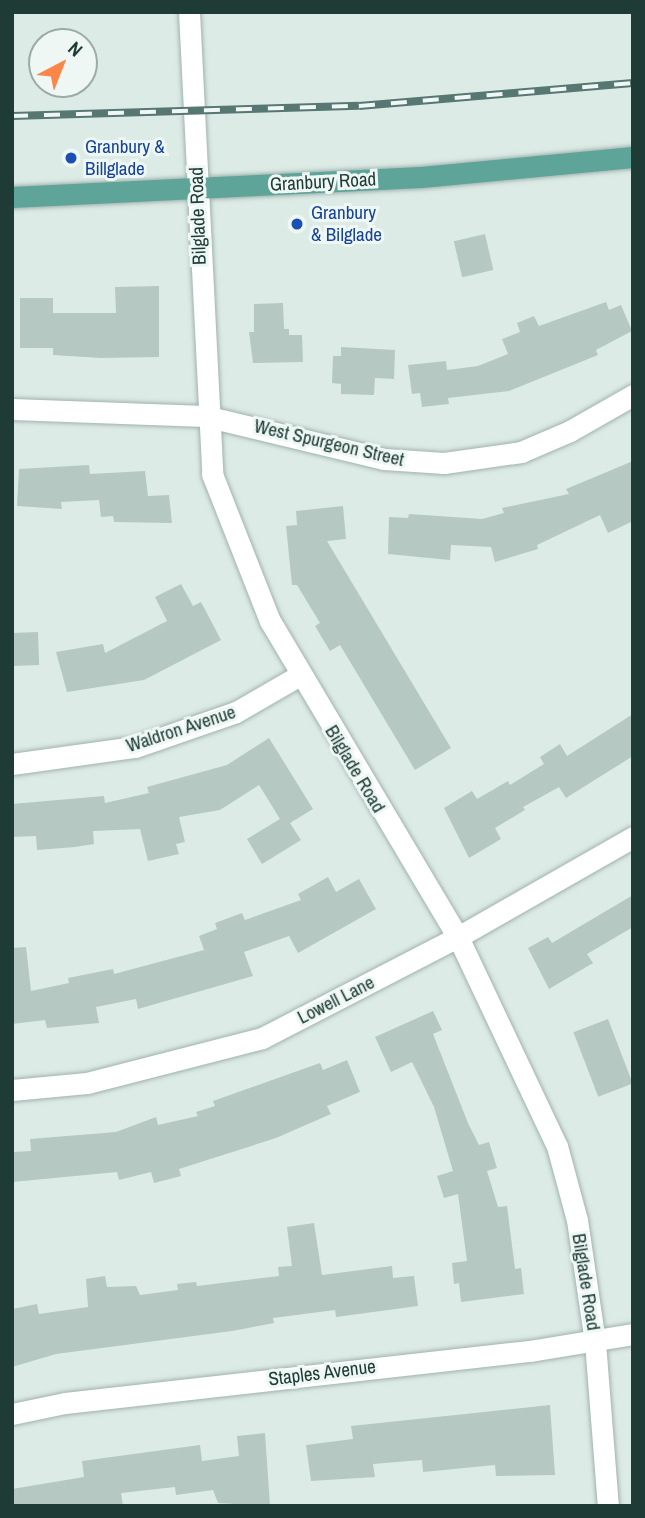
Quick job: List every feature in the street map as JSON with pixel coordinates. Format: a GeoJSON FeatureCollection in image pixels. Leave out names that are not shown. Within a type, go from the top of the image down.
{"type":"FeatureCollection","features":[{"type":"Feature","properties":{"kind":"main road","name":"Granbury Road"},"geometry":{"type":"LineString","coordinates":[[12,197],[421,177],[633,157]]}},
{"type":"Feature","properties":{"kind":"street","name":"Bilglade Road"},"geometry":{"type":"LineString","coordinates":[[189,12],[205,416],[212,474],[228,524],[270,621],[458,937],[557,1146],[577,1220],[595,1342],[608,1506]]}},
{"type":"Feature","properties":{"kind":"street","name":"West Spurgeon Street"},"geometry":{"type":"LineString","coordinates":[[12,409],[205,416],[384,459],[457,462],[521,452],[545,443],[633,395]]}},
{"type":"Feature","properties":{"kind":"street","name":"Waldron Avenue"},"geometry":{"type":"LineString","coordinates":[[12,764],[135,747],[236,712],[300,675]]}},
{"type":"Feature","properties":{"kind":"street","name":"Lowell Lane"},"geometry":{"type":"LineString","coordinates":[[12,1090],[87,1083],[262,1038],[458,937],[633,836]]}},
{"type":"Feature","properties":{"kind":"street","name":"Staples Avenue"},"geometry":{"type":"LineString","coordinates":[[12,1414],[65,1403],[595,1342],[633,1334]]}},
{"type":"Feature","properties":{"kind":"building"},"geometry":{"type":"Polygon","coordinates":[[[485,234],[493,270],[462,277],[454,241],[485,234]]]}},
{"type":"Feature","properties":{"kind":"building"},"geometry":{"type":"Polygon","coordinates":[[[159,286],[159,357],[53,355],[53,348],[20,348],[20,298],[53,298],[53,313],[116,313],[115,287],[159,286]]]}},
{"type":"Feature","properties":{"kind":"building"},"geometry":{"type":"Polygon","coordinates":[[[606,302],[609,310],[621,305],[632,331],[596,350],[598,355],[509,391],[448,398],[449,404],[422,407],[420,393],[412,394],[408,365],[446,361],[447,370],[478,366],[508,354],[502,339],[520,332],[517,323],[534,316],[539,326],[606,302]]]}},
{"type":"Feature","properties":{"kind":"building"},"geometry":{"type":"Polygon","coordinates":[[[283,303],[284,329],[289,329],[289,335],[302,335],[303,362],[253,363],[249,332],[254,332],[254,304],[283,303]]]}},
{"type":"Feature","properties":{"kind":"building"},"geometry":{"type":"Polygon","coordinates":[[[341,347],[395,350],[394,379],[375,378],[374,395],[341,394],[341,384],[332,383],[333,356],[341,356],[341,347]]]}},
{"type":"Feature","properties":{"kind":"building"},"geometry":{"type":"Polygon","coordinates":[[[633,461],[633,521],[608,533],[600,515],[537,545],[538,549],[495,562],[491,547],[451,545],[450,560],[388,554],[389,517],[408,518],[409,514],[482,519],[504,513],[502,508],[569,494],[566,489],[633,461]]]}},
{"type":"Feature","properties":{"kind":"building"},"geometry":{"type":"Polygon","coordinates":[[[89,465],[90,474],[145,471],[148,496],[169,495],[172,523],[114,522],[113,516],[101,517],[99,500],[61,502],[62,509],[17,506],[19,469],[89,465]]]}},
{"type":"Feature","properties":{"kind":"building"},"geometry":{"type":"Polygon","coordinates":[[[343,506],[346,539],[327,541],[451,748],[415,770],[340,645],[330,651],[315,626],[320,623],[297,585],[292,585],[286,526],[297,525],[296,511],[343,506]]]}},
{"type":"Feature","properties":{"kind":"building"},"geometry":{"type":"Polygon","coordinates":[[[181,584],[193,606],[201,602],[221,640],[144,680],[67,692],[56,652],[103,644],[105,653],[167,621],[155,597],[181,584]]]}},
{"type":"Feature","properties":{"kind":"building"},"geometry":{"type":"Polygon","coordinates":[[[38,632],[39,665],[13,666],[12,633],[38,632]]]}},
{"type":"Feature","properties":{"kind":"building"},"geometry":{"type":"Polygon","coordinates":[[[633,714],[633,756],[566,798],[559,787],[523,807],[525,810],[495,828],[501,839],[469,858],[444,808],[472,791],[477,799],[508,781],[510,785],[544,764],[540,757],[560,744],[567,756],[633,714]]]}},
{"type":"Feature","properties":{"kind":"building"},"geometry":{"type":"Polygon","coordinates":[[[269,738],[313,809],[290,823],[301,840],[262,864],[247,839],[280,819],[259,785],[220,810],[179,817],[185,842],[176,844],[179,854],[148,861],[140,829],[93,831],[94,844],[37,850],[36,836],[12,837],[12,804],[104,796],[105,803],[149,793],[147,787],[227,765],[269,738]]]}},
{"type":"Feature","properties":{"kind":"building"},"geometry":{"type":"Polygon","coordinates":[[[328,877],[336,892],[359,879],[376,909],[298,953],[289,936],[244,952],[253,976],[138,1009],[136,999],[96,1007],[99,1023],[47,1028],[45,1020],[12,1024],[12,948],[26,947],[31,991],[69,983],[68,978],[113,969],[114,974],[204,950],[199,936],[217,929],[215,923],[242,913],[245,920],[301,900],[298,894],[328,877]]]}},
{"type":"Feature","properties":{"kind":"building"},"geometry":{"type":"Polygon","coordinates":[[[633,895],[633,927],[587,954],[593,963],[549,989],[528,948],[548,937],[552,943],[633,895]]]}},
{"type":"Feature","properties":{"kind":"building"},"geometry":{"type":"Polygon","coordinates":[[[433,1011],[442,1030],[433,1034],[468,1123],[479,1145],[489,1142],[497,1168],[487,1171],[498,1207],[507,1206],[515,1269],[521,1268],[524,1294],[461,1302],[459,1283],[454,1284],[452,1263],[467,1261],[458,1194],[444,1198],[437,1176],[453,1171],[434,1107],[412,1062],[391,1072],[375,1037],[433,1011]]]}},
{"type":"Feature","properties":{"kind":"building"},"geometry":{"type":"Polygon","coordinates":[[[608,1019],[633,1083],[598,1097],[573,1032],[608,1019]]]}},
{"type":"Feature","properties":{"kind":"building"},"geometry":{"type":"Polygon","coordinates":[[[347,1060],[360,1092],[327,1106],[331,1114],[276,1138],[179,1169],[181,1176],[154,1183],[151,1172],[119,1180],[117,1172],[12,1182],[12,1152],[31,1151],[30,1139],[116,1132],[156,1117],[158,1125],[198,1116],[196,1112],[215,1106],[213,1101],[320,1063],[323,1070],[347,1060]]]}},
{"type":"Feature","properties":{"kind":"building"},"geometry":{"type":"Polygon","coordinates":[[[314,1223],[322,1275],[392,1266],[393,1278],[414,1276],[418,1306],[336,1317],[335,1310],[273,1318],[274,1323],[232,1331],[56,1354],[12,1367],[12,1309],[37,1304],[39,1314],[88,1307],[86,1279],[105,1276],[107,1287],[136,1286],[140,1295],[178,1290],[177,1284],[196,1282],[197,1286],[279,1276],[278,1267],[292,1266],[287,1227],[314,1223]]]}},
{"type":"Feature","properties":{"kind":"building"},"geometry":{"type":"Polygon","coordinates":[[[550,1405],[555,1475],[496,1476],[495,1465],[423,1472],[422,1460],[373,1464],[375,1477],[311,1481],[306,1445],[353,1439],[351,1426],[550,1405]]]}},
{"type":"Feature","properties":{"kind":"building"},"geometry":{"type":"Polygon","coordinates":[[[265,1433],[270,1506],[218,1503],[213,1490],[176,1495],[175,1487],[121,1493],[123,1506],[12,1506],[12,1489],[84,1477],[82,1461],[200,1445],[202,1461],[239,1456],[237,1436],[265,1433]]]}},
{"type":"Feature","properties":{"kind":"railway"},"geometry":{"type":"LineString","coordinates":[[12,116],[359,106],[633,83]]}},
{"type":"Feature","properties":{"kind":"place","name":"Granbury & Billglade"},"geometry":{"type":"Point","coordinates":[71,158]}},
{"type":"Feature","properties":{"kind":"place","name":"Granbury & Bilglade"},"geometry":{"type":"Point","coordinates":[297,224]}}]}
